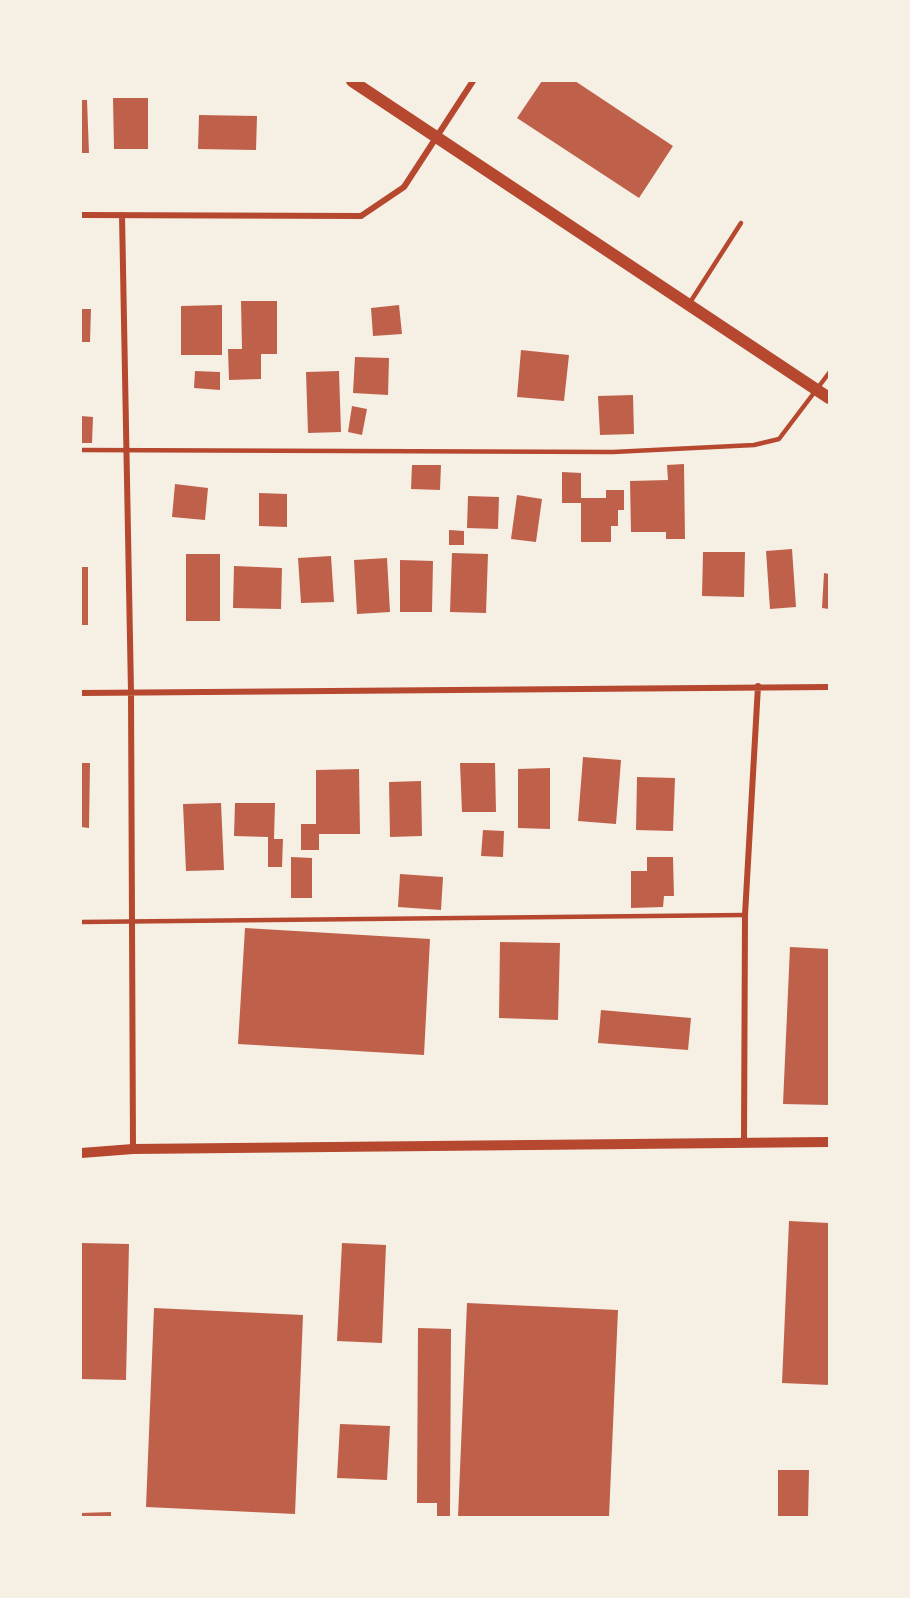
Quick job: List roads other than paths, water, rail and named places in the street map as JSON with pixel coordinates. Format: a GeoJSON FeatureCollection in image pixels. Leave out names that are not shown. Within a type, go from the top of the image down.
{"type":"FeatureCollection","features":[{"type":"Feature","properties":{"kind":"main road"},"geometry":{"type":"LineString","coordinates":[[352,81],[829,398]]}},
{"type":"Feature","properties":{"kind":"street"},"geometry":{"type":"LineString","coordinates":[[81,215],[362,216],[404,187],[473,81]]}},
{"type":"Feature","properties":{"kind":"street"},"geometry":{"type":"LineString","coordinates":[[122,215],[124,450],[131,692],[130,922],[133,1149]]}},
{"type":"Feature","properties":{"kind":"street"},"geometry":{"type":"LineString","coordinates":[[744,1142],[745,915],[758,686]]}},
{"type":"Feature","properties":{"kind":"street"},"geometry":{"type":"LineString","coordinates":[[81,693],[829,687]]}},
{"type":"Feature","properties":{"kind":"street"},"geometry":{"type":"LineString","coordinates":[[81,1153],[133,1149],[829,1142]]}},
{"type":"Feature","properties":{"kind":"lane"},"geometry":{"type":"LineString","coordinates":[[688,305],[741,223]]}},
{"type":"Feature","properties":{"kind":"lane"},"geometry":{"type":"LineString","coordinates":[[81,450],[613,452],[754,445],[779,439],[829,373]]}},
{"type":"Feature","properties":{"kind":"lane"},"geometry":{"type":"LineString","coordinates":[[81,922],[745,915]]}}]}
